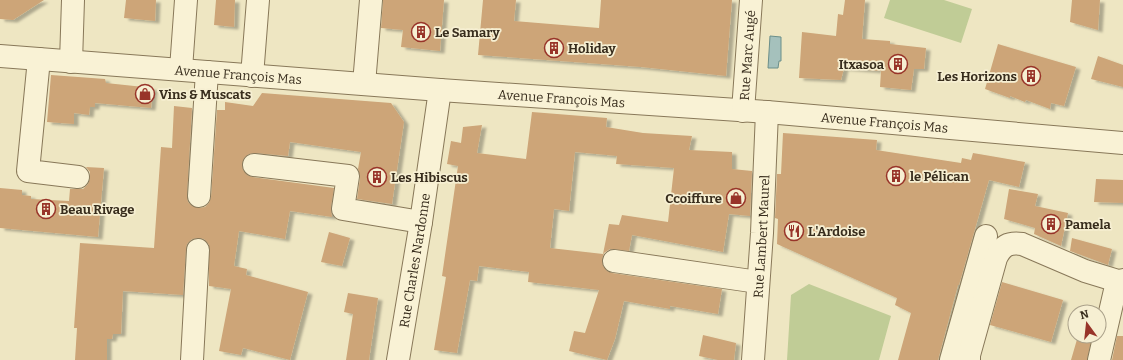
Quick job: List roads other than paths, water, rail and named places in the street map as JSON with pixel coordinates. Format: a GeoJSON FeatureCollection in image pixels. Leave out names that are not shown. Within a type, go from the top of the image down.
{"type":"FeatureCollection","features":[{"type":"Feature","properties":{"kind":"street"},"geometry":{"type":"LineString","coordinates":[[71,62],[73,0]]}},
{"type":"Feature","properties":{"kind":"street"},"geometry":{"type":"LineString","coordinates":[[182,69],[186,0]]}},
{"type":"Feature","properties":{"kind":"street"},"geometry":{"type":"LineString","coordinates":[[252,76],[258,0]]}},
{"type":"Feature","properties":{"kind":"street"},"geometry":{"type":"LineString","coordinates":[[364,84],[371,0]]}},
{"type":"Feature","properties":{"kind":"street","name":"Rue Marc Augé"},"geometry":{"type":"LineString","coordinates":[[743,111],[752,0]]}},
{"type":"Feature","properties":{"kind":"street","name":"Avenue François Mas"},"geometry":{"type":"LineString","coordinates":[[0,56],[440,90],[767,112],[1123,143]]}},
{"type":"Feature","properties":{"kind":"street"},"geometry":{"type":"LineString","coordinates":[[39,59],[28,171],[78,177]]}},
{"type":"Feature","properties":{"kind":"street"},"geometry":{"type":"LineString","coordinates":[[199,196],[207,72]]}},
{"type":"Feature","properties":{"kind":"street","name":"Rue Charles Nardonne"},"geometry":{"type":"LineString","coordinates":[[398,360],[421,222],[440,90]]}},
{"type":"Feature","properties":{"kind":"street","name":"Rue Lambert Maurel"},"geometry":{"type":"LineString","coordinates":[[753,360],[767,112]]}},
{"type":"Feature","properties":{"kind":"street"},"geometry":{"type":"LineString","coordinates":[[254,164],[348,176],[343,209],[421,222]]}},
{"type":"Feature","properties":{"kind":"street"},"geometry":{"type":"LineString","coordinates":[[951,360],[986,236]]}},
{"type":"Feature","properties":{"kind":"street"},"geometry":{"type":"LineString","coordinates":[[969,360],[969,355],[996,258],[1005,246],[1012,243],[1022,244],[1085,271],[1122,281]]}},
{"type":"Feature","properties":{"kind":"street"},"geometry":{"type":"LineString","coordinates":[[192,360],[198,250]]}},
{"type":"Feature","properties":{"kind":"street"},"geometry":{"type":"LineString","coordinates":[[614,261],[758,282]]}},
{"type":"Feature","properties":{"kind":"street"},"geometry":{"type":"LineString","coordinates":[[1099,360],[1116,286],[1122,281]]}},
{"type":"Feature","properties":{"kind":"water"},"geometry":{"type":"Polygon","coordinates":[[[770,36],[781,37],[781,61],[779,61],[778,68],[768,68],[770,36]]]}},
{"type":"Feature","properties":{"kind":"place","name":"Le Samary"},"geometry":{"type":"Point","coordinates":[421,32]}},
{"type":"Feature","properties":{"kind":"place","name":"Holiday"},"geometry":{"type":"Point","coordinates":[554,48]}},
{"type":"Feature","properties":{"kind":"place","name":"Itxasoa"},"geometry":{"type":"Point","coordinates":[898,64]}},
{"type":"Feature","properties":{"kind":"place","name":"Les Horizons"},"geometry":{"type":"Point","coordinates":[1031,76]}},
{"type":"Feature","properties":{"kind":"place","name":"Vins & Muscats"},"geometry":{"type":"Point","coordinates":[145,94]}},
{"type":"Feature","properties":{"kind":"place","name":"le Pélican"},"geometry":{"type":"Point","coordinates":[896,176]}},
{"type":"Feature","properties":{"kind":"place","name":"Les Hibiscus"},"geometry":{"type":"Point","coordinates":[377,177]}},
{"type":"Feature","properties":{"kind":"place","name":"Ccoiffure"},"geometry":{"type":"Point","coordinates":[736,198]}},
{"type":"Feature","properties":{"kind":"place","name":"Beau Rivage"},"geometry":{"type":"Point","coordinates":[46,209]}},
{"type":"Feature","properties":{"kind":"place","name":"Pamela"},"geometry":{"type":"Point","coordinates":[1051,224]}},
{"type":"Feature","properties":{"kind":"place","name":"L'Ardoise"},"geometry":{"type":"Point","coordinates":[794,231]}}]}
